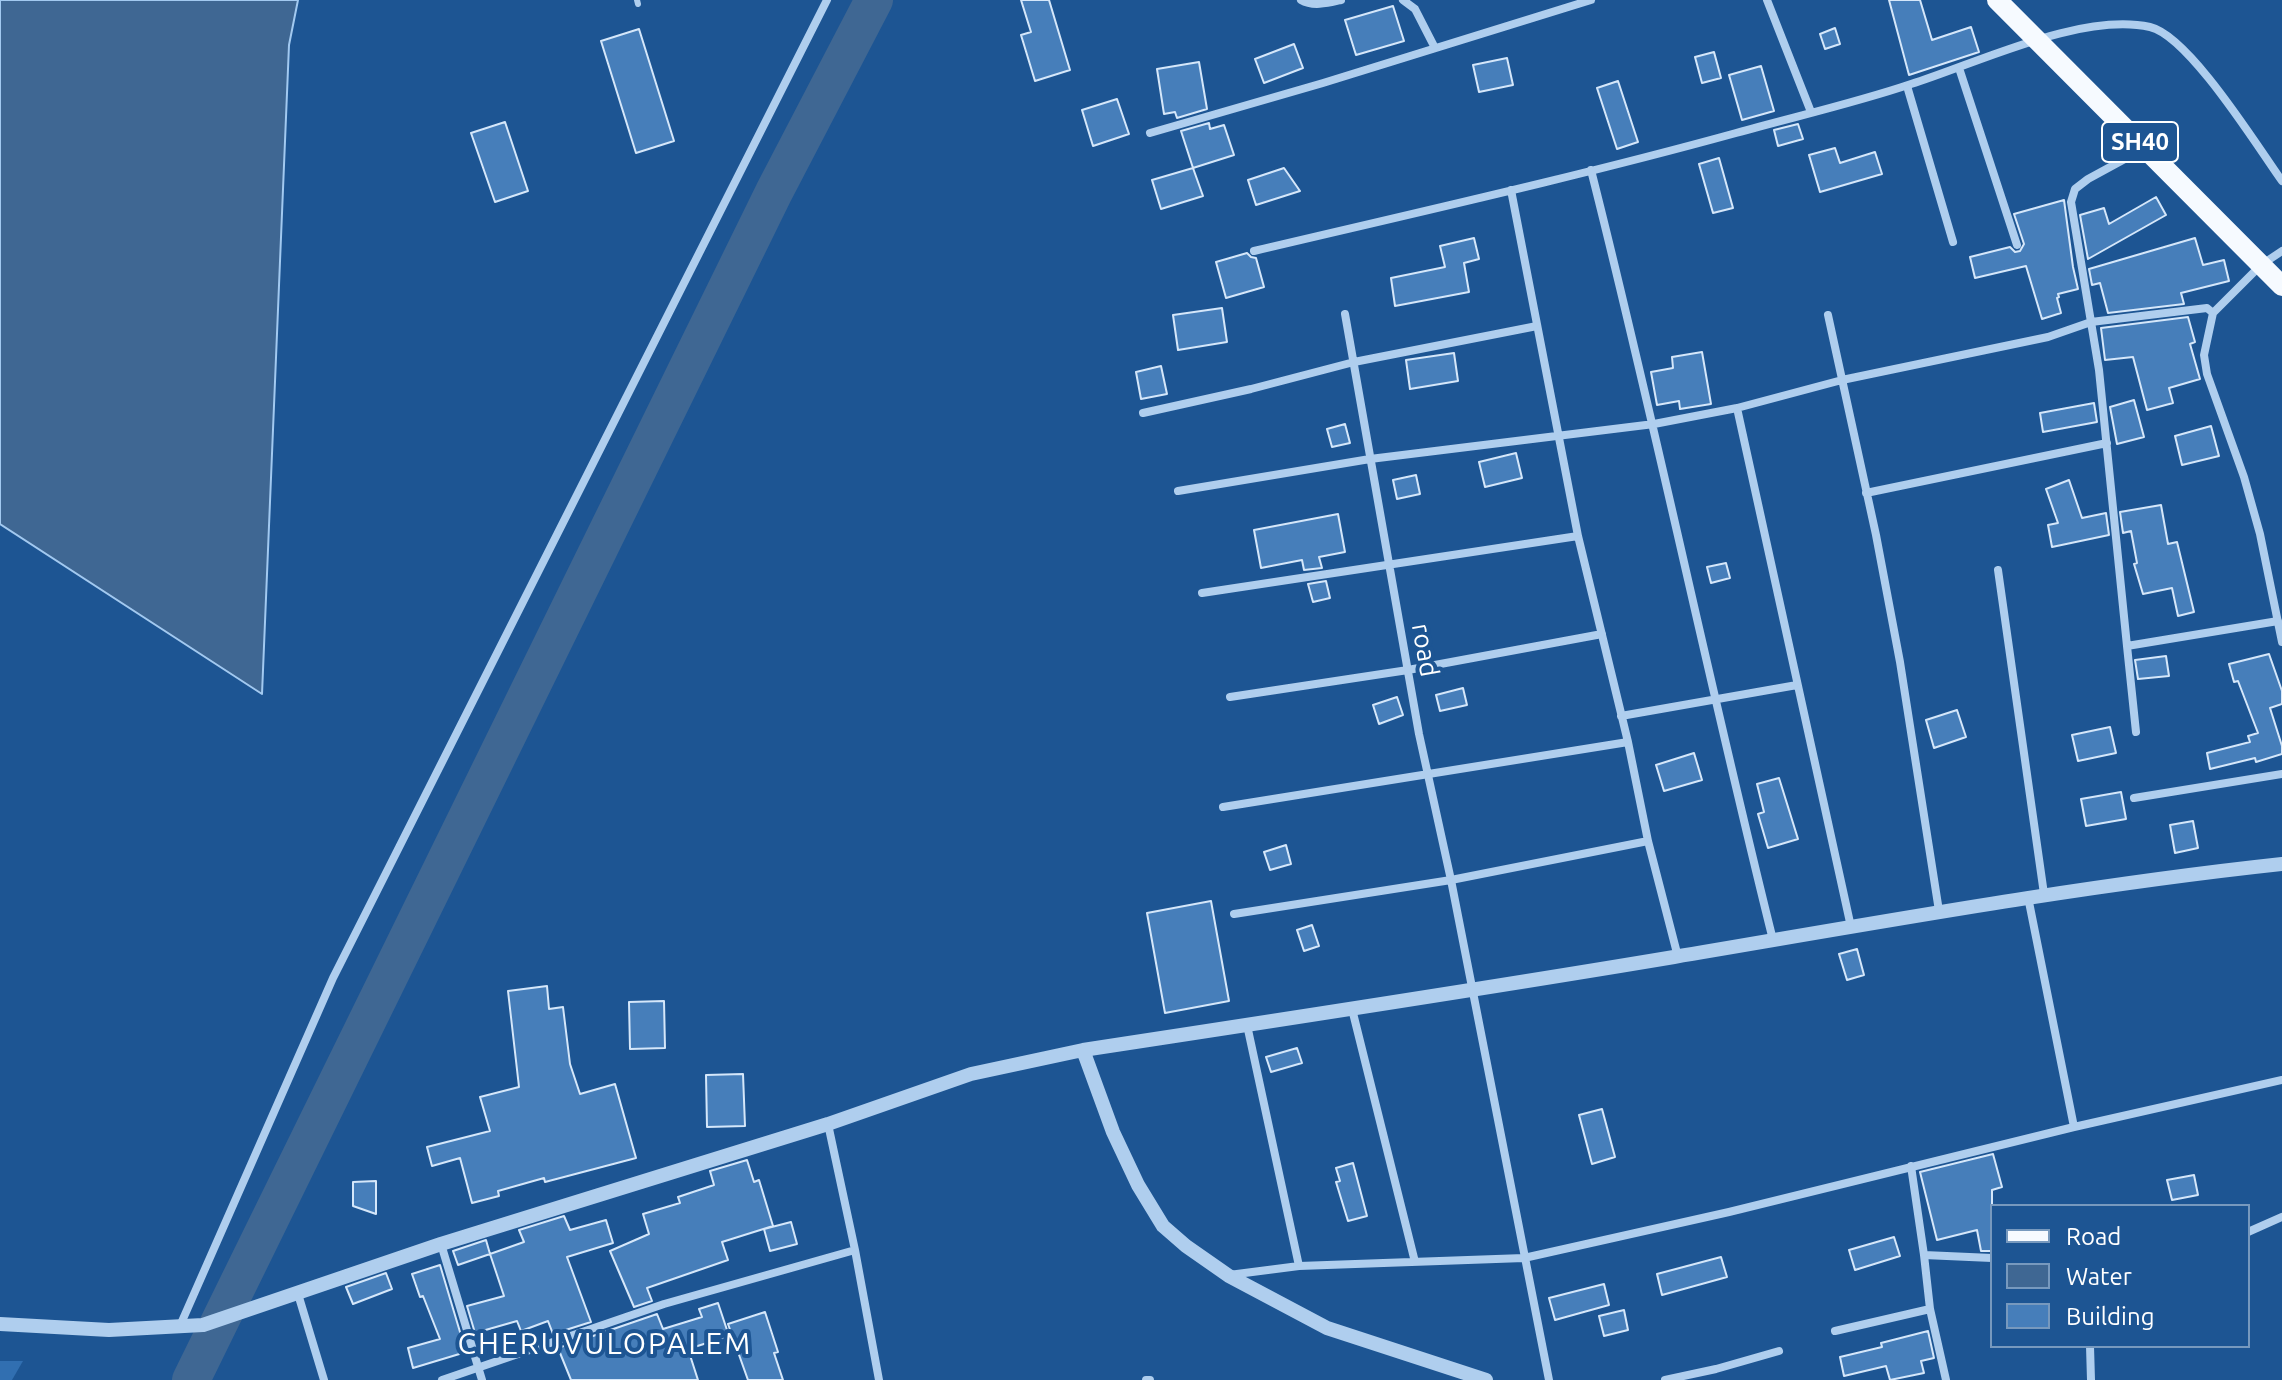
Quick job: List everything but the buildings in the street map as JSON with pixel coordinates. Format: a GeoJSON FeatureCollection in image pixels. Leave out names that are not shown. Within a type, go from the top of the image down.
{"type":"FeatureCollection","features":[{"type":"Feature","properties":{"kind":"main road","name":"SH40"},"geometry":{"type":"LineString","coordinates":[[1997,0],[2282,286]]}},
{"type":"Feature","properties":{"kind":"street"},"geometry":{"type":"LineString","coordinates":[[179,1328],[333,978],[827,0]]}},
{"type":"Feature","properties":{"kind":"street"},"geometry":{"type":"LineString","coordinates":[[1301,0],[1323,4],[1341,0]]}},
{"type":"Feature","properties":{"kind":"street"},"geometry":{"type":"LineString","coordinates":[[1403,0],[1415,9],[1435,48]]}},
{"type":"Feature","properties":{"kind":"street"},"geometry":{"type":"LineString","coordinates":[[1150,133],[1591,0]]}},
{"type":"Feature","properties":{"kind":"street"},"geometry":{"type":"LineString","coordinates":[[1767,0],[1811,112]]}},
{"type":"Feature","properties":{"kind":"street"},"geometry":{"type":"LineString","coordinates":[[1254,251],[1511,190],[1811,112],[1907,86],[2039,40],[2095,26],[2150,27],[2167,34],[2183,47],[2282,181]]}},
{"type":"Feature","properties":{"kind":"street"},"geometry":{"type":"LineString","coordinates":[[1959,68],[2017,245]]}},
{"type":"Feature","properties":{"kind":"street"},"geometry":{"type":"LineString","coordinates":[[1907,86],[1953,242]]}},
{"type":"Feature","properties":{"kind":"street"},"geometry":{"type":"LineString","coordinates":[[2136,732],[2107,443],[2071,202],[2075,189],[2088,179],[2145,148]]}},
{"type":"Feature","properties":{"kind":"street"},"geometry":{"type":"LineString","coordinates":[[1591,170],[1654,424],[1737,796],[1773,940]]}},
{"type":"Feature","properties":{"kind":"street"},"geometry":{"type":"LineString","coordinates":[[1511,190],[1578,536],[1678,957]]}},
{"type":"Feature","properties":{"kind":"street"},"geometry":{"type":"LineString","coordinates":[[2282,251],[2261,265],[2213,313],[2204,355],[2207,374],[2256,520],[2282,642]]}},
{"type":"Feature","properties":{"kind":"street"},"geometry":{"type":"LineString","coordinates":[[1178,491],[1370,459],[1654,424],[1737,408],[1842,380],[2048,337],[2091,322],[2207,308],[2213,313]]}},
{"type":"Feature","properties":{"kind":"street","name":"road"},"geometry":{"type":"LineString","coordinates":[[1345,314],[1428,775],[1549,1380]]}},
{"type":"Feature","properties":{"kind":"street"},"geometry":{"type":"LineString","coordinates":[[1828,315],[1900,662],[1939,911]]}},
{"type":"Feature","properties":{"kind":"street"},"geometry":{"type":"LineString","coordinates":[[1143,413],[1354,362],[1537,326]]}},
{"type":"Feature","properties":{"kind":"street"},"geometry":{"type":"LineString","coordinates":[[1737,408],[1851,927]]}},
{"type":"Feature","properties":{"kind":"street"},"geometry":{"type":"LineString","coordinates":[[1866,493],[2107,443]]}},
{"type":"Feature","properties":{"kind":"street"},"geometry":{"type":"LineString","coordinates":[[1202,593],[1578,536]]}},
{"type":"Feature","properties":{"kind":"street"},"geometry":{"type":"LineString","coordinates":[[1998,570],[2044,894]]}},
{"type":"Feature","properties":{"kind":"street"},"geometry":{"type":"LineString","coordinates":[[2127,646],[2278,621]]}},
{"type":"Feature","properties":{"kind":"street"},"geometry":{"type":"LineString","coordinates":[[1230,697],[1408,670],[1602,634]]}},
{"type":"Feature","properties":{"kind":"street"},"geometry":{"type":"LineString","coordinates":[[1621,716],[1797,685]]}},
{"type":"Feature","properties":{"kind":"street"},"geometry":{"type":"LineString","coordinates":[[1223,807],[1628,742]]}},
{"type":"Feature","properties":{"kind":"street"},"geometry":{"type":"LineString","coordinates":[[2134,798],[2282,774]]}},
{"type":"Feature","properties":{"kind":"street"},"geometry":{"type":"LineString","coordinates":[[1234,914],[1451,880],[1648,841]]}},
{"type":"Feature","properties":{"kind":"street"},"geometry":{"type":"LineString","coordinates":[[0,1324],[109,1330],[203,1325],[441,1244],[828,1124],[971,1074],[1083,1050],[1471,991],[2044,894],[2282,864]]}},
{"type":"Feature","properties":{"kind":"street"},"geometry":{"type":"LineString","coordinates":[[2028,897],[2074,1127]]}},
{"type":"Feature","properties":{"kind":"street"},"geometry":{"type":"LineString","coordinates":[[1352,1009],[1415,1262]]}},
{"type":"Feature","properties":{"kind":"street"},"geometry":{"type":"LineString","coordinates":[[1247,1025],[1299,1266]]}},
{"type":"Feature","properties":{"kind":"street"},"geometry":{"type":"LineString","coordinates":[[1083,1050],[1113,1132],[1138,1185],[1163,1226],[1186,1246],[1229,1276],[1327,1328],[1486,1380]]}},
{"type":"Feature","properties":{"kind":"street"},"geometry":{"type":"LineString","coordinates":[[1229,1276],[1299,1266],[1524,1258],[1590,1245],[2074,1127],[2282,1080]]}},
{"type":"Feature","properties":{"kind":"street"},"geometry":{"type":"LineString","coordinates":[[828,1124],[879,1380]]}},
{"type":"Feature","properties":{"kind":"street"},"geometry":{"type":"LineString","coordinates":[[1911,1166],[1930,1309],[1946,1380]]}},
{"type":"Feature","properties":{"kind":"street"},"geometry":{"type":"LineString","coordinates":[[2250,1231],[2282,1217]]}},
{"type":"Feature","properties":{"kind":"street"},"geometry":{"type":"LineString","coordinates":[[441,1244],[482,1380]]}},
{"type":"Feature","properties":{"kind":"street"},"geometry":{"type":"LineString","coordinates":[[442,1380],[664,1304],[855,1250]]}},
{"type":"Feature","properties":{"kind":"street"},"geometry":{"type":"LineString","coordinates":[[1924,1255],[1990,1258]]}},
{"type":"Feature","properties":{"kind":"street"},"geometry":{"type":"LineString","coordinates":[[298,1294],[324,1380]]}},
{"type":"Feature","properties":{"kind":"street"},"geometry":{"type":"LineString","coordinates":[[1835,1331],[1930,1309]]}},
{"type":"Feature","properties":{"kind":"street"},"geometry":{"type":"LineString","coordinates":[[2090,1348],[2091,1380]]}},
{"type":"Feature","properties":{"kind":"street"},"geometry":{"type":"LineString","coordinates":[[1665,1380],[1779,1351]]}},
{"type":"Feature","properties":{"kind":"shaded area"},"geometry":{"type":"Polygon","coordinates":[[[0,1361],[23,1361],[12,1380],[0,1380],[0,1361]]]}},
{"type":"Feature","properties":{"kind":"water"},"geometry":{"type":"Polygon","coordinates":[[[0,0],[298,0],[289,45],[262,694],[0,524],[0,0]]]}},
{"type":"Feature","properties":{"kind":"waterway"},"geometry":{"type":"LineString","coordinates":[[191,1380],[774,192],[874,0]]}},
{"type":"Feature","properties":{"kind":"district","name":"CHERUVULOPALEM"},"geometry":{"type":"Point","coordinates":[605,1344]}}]}
